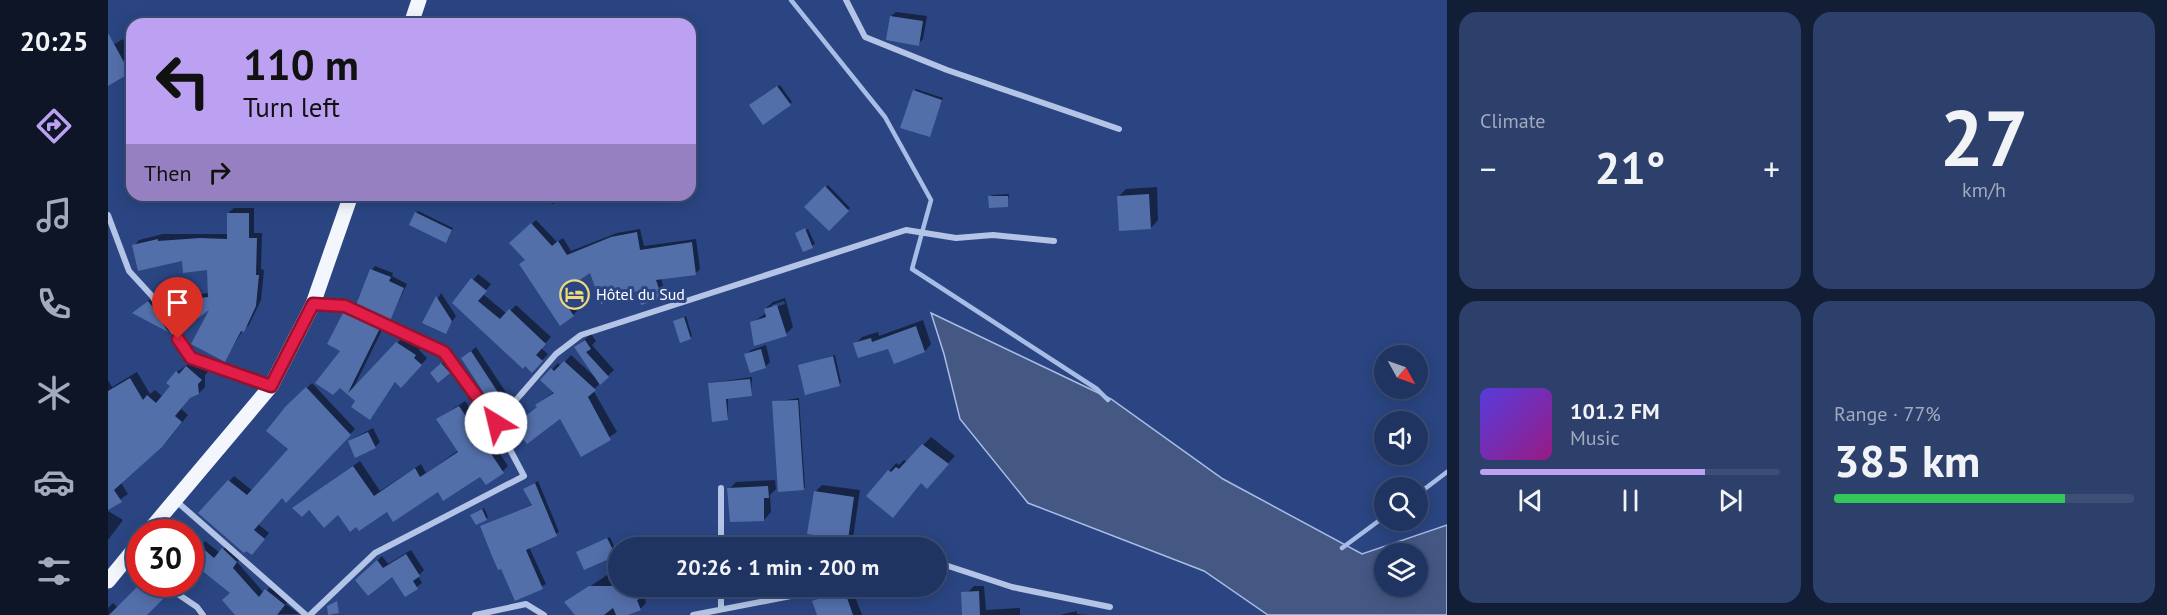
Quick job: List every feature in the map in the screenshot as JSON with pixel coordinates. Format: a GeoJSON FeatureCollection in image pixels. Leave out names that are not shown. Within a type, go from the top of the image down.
{"type":"FeatureCollection","features":[{"type":"Feature","properties":{"kind":"main road"},"geometry":{"type":"LineString","coordinates":[[413,18],[419,0]]}},
{"type":"Feature","properties":{"kind":"main road"},"geometry":{"type":"LineString","coordinates":[[159,519],[271,386],[313,304],[349,201]]}},
{"type":"Feature","properties":{"kind":"main road"},"geometry":{"type":"LineString","coordinates":[[108,581],[126,559]]}},
{"type":"Feature","properties":{"kind":"street"},"geometry":{"type":"LineString","coordinates":[[846,0],[866,37],[947,70],[1119,129]]}},
{"type":"Feature","properties":{"kind":"street"},"geometry":{"type":"LineString","coordinates":[[108,215],[129,271],[153,296],[191,358],[271,386]]}},
{"type":"Feature","properties":{"kind":"street"},"geometry":{"type":"LineString","coordinates":[[496,423],[556,354],[581,335],[906,230],[956,238],[993,235],[1054,241]]}},
{"type":"Feature","properties":{"kind":"street"},"geometry":{"type":"LineString","coordinates":[[175,500],[308,615],[375,553],[524,476],[496,423],[444,352],[345,306],[313,304]]}},
{"type":"Feature","properties":{"kind":"street"},"geometry":{"type":"LineString","coordinates":[[721,488],[721,537]]}},
{"type":"Feature","properties":{"kind":"street"},"geometry":{"type":"LineString","coordinates":[[947,566],[1012,587],[1110,607]]}},
{"type":"Feature","properties":{"kind":"street"},"geometry":{"type":"LineString","coordinates":[[181,597],[203,615]]}},
{"type":"Feature","properties":{"kind":"street"},"geometry":{"type":"LineString","coordinates":[[721,597],[721,608]]}},
{"type":"Feature","properties":{"kind":"street"},"geometry":{"type":"LineString","coordinates":[[693,615],[784,597]]}},
{"type":"Feature","properties":{"kind":"street"},"geometry":{"type":"LineString","coordinates":[[475,615],[526,604],[544,615]]}},
{"type":"Feature","properties":{"kind":"water"},"geometry":{"type":"Polygon","coordinates":[[[931,313],[1111,399],[1223,479],[1362,554],[1374,550],[1374,597],[1428,597],[1428,543],[1394,543],[1447,525],[1447,615],[1268,615],[1204,571],[1028,503],[960,419],[931,313]]]}},
{"type":"Feature","properties":{"kind":"building"},"geometry":{"type":"Polygon","coordinates":[[[890,16],[923,21],[919,46],[886,40],[890,16]]]}},
{"type":"Feature","properties":{"kind":"building"},"geometry":{"type":"Polygon","coordinates":[[[108,33],[126,66],[126,75],[108,86],[108,33]]]}},
{"type":"Feature","properties":{"kind":"building"},"geometry":{"type":"Polygon","coordinates":[[[777,86],[791,105],[763,125],[749,105],[777,86]]]}},
{"type":"Feature","properties":{"kind":"building"},"geometry":{"type":"Polygon","coordinates":[[[913,90],[942,100],[930,137],[900,128],[913,90]]]}},
{"type":"Feature","properties":{"kind":"building"},"geometry":{"type":"Polygon","coordinates":[[[825,186],[849,211],[829,231],[804,207],[825,186]]]}},
{"type":"Feature","properties":{"kind":"building"},"geometry":{"type":"Polygon","coordinates":[[[1149,194],[1151,229],[1119,231],[1117,196],[1149,194]]]}},
{"type":"Feature","properties":{"kind":"building"},"geometry":{"type":"Polygon","coordinates":[[[988,196],[1008,196],[1008,207],[989,208],[988,196]]]}},
{"type":"Feature","properties":{"kind":"building"},"geometry":{"type":"Polygon","coordinates":[[[415,212],[452,230],[446,243],[409,225],[415,212]]]}},
{"type":"Feature","properties":{"kind":"building"},"geometry":{"type":"Polygon","coordinates":[[[227,213],[249,213],[249,238],[257,238],[256,275],[259,275],[256,306],[244,332],[241,331],[225,362],[191,344],[209,310],[198,318],[176,321],[174,301],[208,297],[207,270],[183,273],[182,261],[138,271],[132,245],[158,239],[158,241],[227,239],[227,213]]]}},
{"type":"Feature","properties":{"kind":"building"},"geometry":{"type":"Polygon","coordinates":[[[531,223],[552,246],[558,241],[567,255],[611,237],[637,232],[640,250],[692,242],[696,275],[656,280],[662,298],[641,305],[637,291],[601,304],[590,273],[559,294],[574,316],[560,326],[519,264],[525,260],[509,243],[531,223]]]}},
{"type":"Feature","properties":{"kind":"building"},"geometry":{"type":"Polygon","coordinates":[[[805,228],[813,248],[803,252],[795,233],[805,228]]]}},
{"type":"Feature","properties":{"kind":"building"},"geometry":{"type":"Polygon","coordinates":[[[370,269],[391,277],[389,281],[404,288],[390,321],[356,305],[370,269]]]}},
{"type":"Feature","properties":{"kind":"building"},"geometry":{"type":"Polygon","coordinates":[[[471,278],[487,291],[478,301],[500,319],[509,309],[546,344],[536,355],[543,361],[532,373],[525,366],[523,369],[452,303],[471,278]]]}},
{"type":"Feature","properties":{"kind":"building"},"geometry":{"type":"Polygon","coordinates":[[[436,296],[452,321],[446,334],[422,323],[436,296]]]}},
{"type":"Feature","properties":{"kind":"building"},"geometry":{"type":"Polygon","coordinates":[[[148,301],[152,306],[168,332],[132,313],[148,301]]]}},
{"type":"Feature","properties":{"kind":"building"},"geometry":{"type":"Polygon","coordinates":[[[777,305],[787,336],[754,346],[750,322],[766,317],[764,309],[777,305]]]}},
{"type":"Feature","properties":{"kind":"building"},"geometry":{"type":"Polygon","coordinates":[[[343,313],[380,328],[348,393],[396,342],[416,355],[414,358],[422,365],[401,388],[395,382],[370,420],[351,407],[355,401],[340,388],[333,395],[315,383],[340,351],[327,344],[343,313]]]}},
{"type":"Feature","properties":{"kind":"building"},"geometry":{"type":"Polygon","coordinates":[[[684,317],[691,339],[680,343],[673,321],[684,317]]]}},
{"type":"Feature","properties":{"kind":"building"},"geometry":{"type":"Polygon","coordinates":[[[916,326],[925,352],[894,364],[888,349],[858,358],[853,343],[871,338],[872,342],[916,326]]]}},
{"type":"Feature","properties":{"kind":"building"},"geometry":{"type":"Polygon","coordinates":[[[585,340],[591,349],[586,352],[609,377],[600,385],[574,347],[585,340]]]}},
{"type":"Feature","properties":{"kind":"building"},"geometry":{"type":"Polygon","coordinates":[[[761,349],[766,368],[750,373],[744,354],[761,349]]]}},
{"type":"Feature","properties":{"kind":"building"},"geometry":{"type":"Polygon","coordinates":[[[471,351],[503,400],[493,407],[461,358],[471,351]]]}},
{"type":"Feature","properties":{"kind":"building"},"geometry":{"type":"Polygon","coordinates":[[[833,356],[840,386],[805,395],[798,365],[833,356]]]}},
{"type":"Feature","properties":{"kind":"building"},"geometry":{"type":"Polygon","coordinates":[[[564,361],[596,390],[588,397],[611,440],[581,457],[560,419],[527,444],[513,426],[537,407],[535,405],[554,393],[540,380],[551,368],[554,371],[564,361]]]}},
{"type":"Feature","properties":{"kind":"building"},"geometry":{"type":"Polygon","coordinates":[[[441,363],[450,373],[438,383],[430,373],[441,363]]]}},
{"type":"Feature","properties":{"kind":"building"},"geometry":{"type":"Polygon","coordinates":[[[186,366],[202,380],[198,384],[199,394],[190,398],[175,416],[182,422],[162,447],[114,490],[122,502],[108,510],[108,391],[130,378],[143,400],[147,395],[156,403],[170,386],[166,383],[176,371],[179,374],[186,366]]]}},
{"type":"Feature","properties":{"kind":"building"},"geometry":{"type":"Polygon","coordinates":[[[750,379],[752,396],[726,399],[728,420],[712,422],[708,383],[750,379]]]}},
{"type":"Feature","properties":{"kind":"building"},"geometry":{"type":"Polygon","coordinates":[[[306,387],[351,435],[286,503],[282,498],[254,530],[265,539],[252,555],[246,551],[244,553],[198,513],[228,480],[247,495],[288,449],[266,431],[286,406],[306,387]]]}},
{"type":"Feature","properties":{"kind":"building"},"geometry":{"type":"Polygon","coordinates":[[[798,400],[804,490],[778,492],[772,401],[798,400]]]}},
{"type":"Feature","properties":{"kind":"building"},"geometry":{"type":"Polygon","coordinates":[[[459,406],[504,473],[486,485],[480,477],[443,501],[438,492],[393,522],[387,512],[359,531],[356,527],[350,532],[338,515],[324,528],[309,510],[302,517],[292,508],[353,466],[374,496],[415,468],[420,477],[458,452],[436,419],[459,406]]]}},
{"type":"Feature","properties":{"kind":"building"},"geometry":{"type":"Polygon","coordinates":[[[368,432],[376,448],[355,458],[348,441],[368,432]]]}},
{"type":"Feature","properties":{"kind":"building"},"geometry":{"type":"Polygon","coordinates":[[[922,444],[949,464],[927,489],[921,483],[893,518],[866,496],[888,470],[891,472],[896,467],[899,469],[922,444]]]}},
{"type":"Feature","properties":{"kind":"building"},"geometry":{"type":"Polygon","coordinates":[[[535,483],[557,536],[526,550],[543,589],[515,601],[501,569],[498,570],[480,526],[532,505],[523,489],[535,483]]]}},
{"type":"Feature","properties":{"kind":"building"},"geometry":{"type":"Polygon","coordinates":[[[768,486],[769,498],[764,498],[764,521],[730,522],[727,488],[768,486]]]}},
{"type":"Feature","properties":{"kind":"building"},"geometry":{"type":"Polygon","coordinates":[[[814,491],[854,497],[848,537],[807,534],[814,491]]]}},
{"type":"Feature","properties":{"kind":"building"},"geometry":{"type":"Polygon","coordinates":[[[482,509],[487,520],[476,525],[470,515],[482,509]]]}},
{"type":"Feature","properties":{"kind":"building"},"geometry":{"type":"Polygon","coordinates":[[[607,538],[608,540],[608,560],[584,570],[576,552],[607,538]]]}},
{"type":"Feature","properties":{"kind":"building"},"geometry":{"type":"Polygon","coordinates":[[[222,548],[237,562],[233,568],[259,597],[265,589],[285,605],[277,615],[235,615],[222,600],[230,593],[204,572],[204,549],[214,558],[222,548]]]}},
{"type":"Feature","properties":{"kind":"building"},"geometry":{"type":"Polygon","coordinates":[[[406,554],[420,576],[413,581],[418,589],[405,597],[392,577],[368,596],[355,580],[377,560],[383,568],[406,554]]]}},
{"type":"Feature","properties":{"kind":"building"},"geometry":{"type":"Polygon","coordinates":[[[589,586],[608,586],[608,597],[644,597],[637,600],[641,610],[628,615],[616,615],[613,608],[604,615],[575,615],[564,602],[589,586]]]}},
{"type":"Feature","properties":{"kind":"building"},"geometry":{"type":"Polygon","coordinates":[[[979,591],[980,615],[962,615],[961,592],[979,591]]]}},
{"type":"Feature","properties":{"kind":"building"},"geometry":{"type":"Polygon","coordinates":[[[127,597],[165,597],[147,615],[109,615],[127,597]]]}},
{"type":"Feature","properties":{"kind":"building"},"geometry":{"type":"Polygon","coordinates":[[[823,597],[847,597],[853,615],[817,615],[812,601],[823,597]]]}},
{"type":"Feature","properties":{"kind":"building"},"geometry":{"type":"Polygon","coordinates":[[[337,601],[339,613],[328,615],[327,606],[337,601]]]}},
{"type":"Feature","properties":{"kind":"waterway"},"geometry":{"type":"LineString","coordinates":[[791,0],[885,117],[931,200],[912,269],[1097,389],[1108,400]]}},
{"type":"Feature","properties":{"kind":"waterway"},"geometry":{"type":"LineString","coordinates":[[1428,486],[1447,472]]}},
{"type":"Feature","properties":{"kind":"waterway"},"geometry":{"type":"LineString","coordinates":[[1342,548],[1374,524]]}},
{"type":"Feature","properties":{"kind":"place","name":"Hôtel du Sud"},"geometry":{"type":"Point","coordinates":[575,294]}},
{"type":"Feature","properties":{"kind":"route"},"geometry":{"type":"LineString","coordinates":[[178,339],[191,358],[271,386],[313,304],[345,306],[444,352],[496,423]]}}]}
